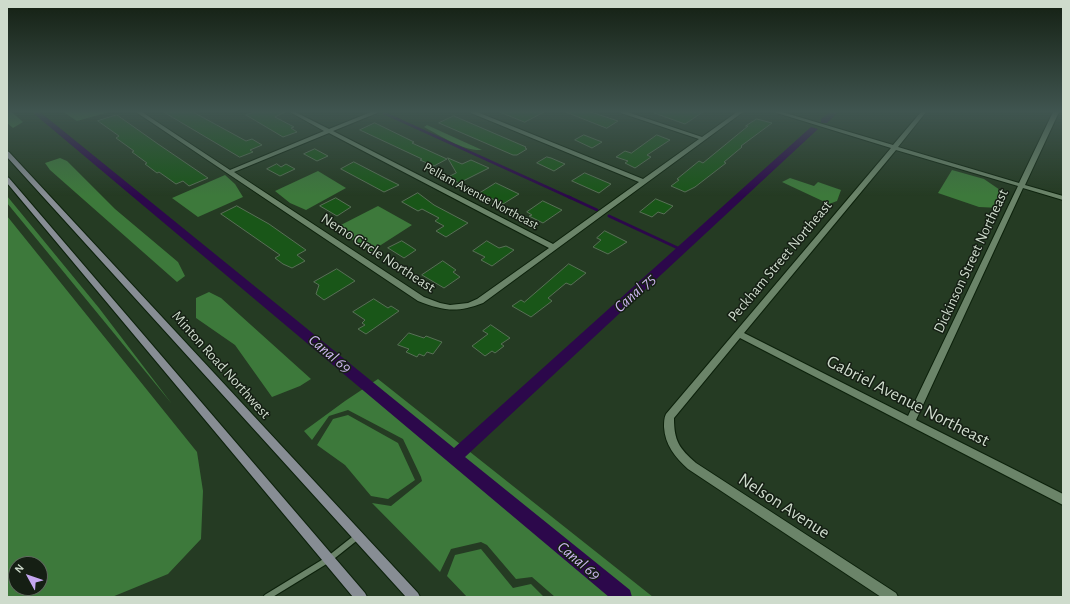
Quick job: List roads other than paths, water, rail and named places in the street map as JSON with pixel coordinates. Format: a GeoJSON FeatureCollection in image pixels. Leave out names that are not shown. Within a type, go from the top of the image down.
{"type":"FeatureCollection","features":[{"type":"Feature","properties":{"kind":"main road","name":"Minton Road Northwest"},"geometry":{"type":"LineString","coordinates":[[7,153],[414,597]]}},
{"type":"Feature","properties":{"kind":"main road"},"geometry":{"type":"LineString","coordinates":[[7,179],[361,597]]}},
{"type":"Feature","properties":{"kind":"street","name":"Nemo Circle Northeast"},"geometry":{"type":"LineString","coordinates":[[182,140],[421,299],[443,308],[465,308],[480,301],[701,140]]}},
{"type":"Feature","properties":{"kind":"street"},"geometry":{"type":"LineString","coordinates":[[230,172],[308,140]]}},
{"type":"Feature","properties":{"kind":"street","name":"Pellam Avenue Northeast"},"geometry":{"type":"LineString","coordinates":[[348,140],[553,247]]}},
{"type":"Feature","properties":{"kind":"street"},"geometry":{"type":"LineString","coordinates":[[542,140],[644,182]]}},
{"type":"Feature","properties":{"kind":"street"},"geometry":{"type":"LineString","coordinates":[[871,140],[1063,198]]}},
{"type":"Feature","properties":{"kind":"street","name":"Peckham Street Northeast"},"geometry":{"type":"LineString","coordinates":[[668,435],[669,417],[900,140]]}},
{"type":"Feature","properties":{"kind":"street","name":"Dickinson Street Northeast"},"geometry":{"type":"LineString","coordinates":[[910,422],[1043,140]]}},
{"type":"Feature","properties":{"kind":"street","name":"Gabriel Avenue Northeast"},"geometry":{"type":"LineString","coordinates":[[738,333],[1063,500]]}},
{"type":"Feature","properties":{"kind":"street","name":"Nelson Avenue"},"geometry":{"type":"LineString","coordinates":[[668,435],[677,453],[692,466],[892,597]]}},
{"type":"Feature","properties":{"kind":"lane"},"geometry":{"type":"LineString","coordinates":[[267,597],[329,559],[358,536]]}},
{"type":"Feature","properties":{"kind":"waterway","name":"Canal 69"},"geometry":{"type":"LineString","coordinates":[[70,140],[623,597]]}},
{"type":"Feature","properties":{"kind":"waterway"},"geometry":{"type":"LineString","coordinates":[[444,140],[571,198]]}},
{"type":"Feature","properties":{"kind":"waterway","name":"Canal 75"},"geometry":{"type":"LineString","coordinates":[[455,457],[802,140]]}},
{"type":"Feature","properties":{"kind":"waterway"},"geometry":{"type":"LineString","coordinates":[[569,197],[597,210]]}},
{"type":"Feature","properties":{"kind":"waterway"},"geometry":{"type":"LineString","coordinates":[[609,216],[682,250]]}}]}
